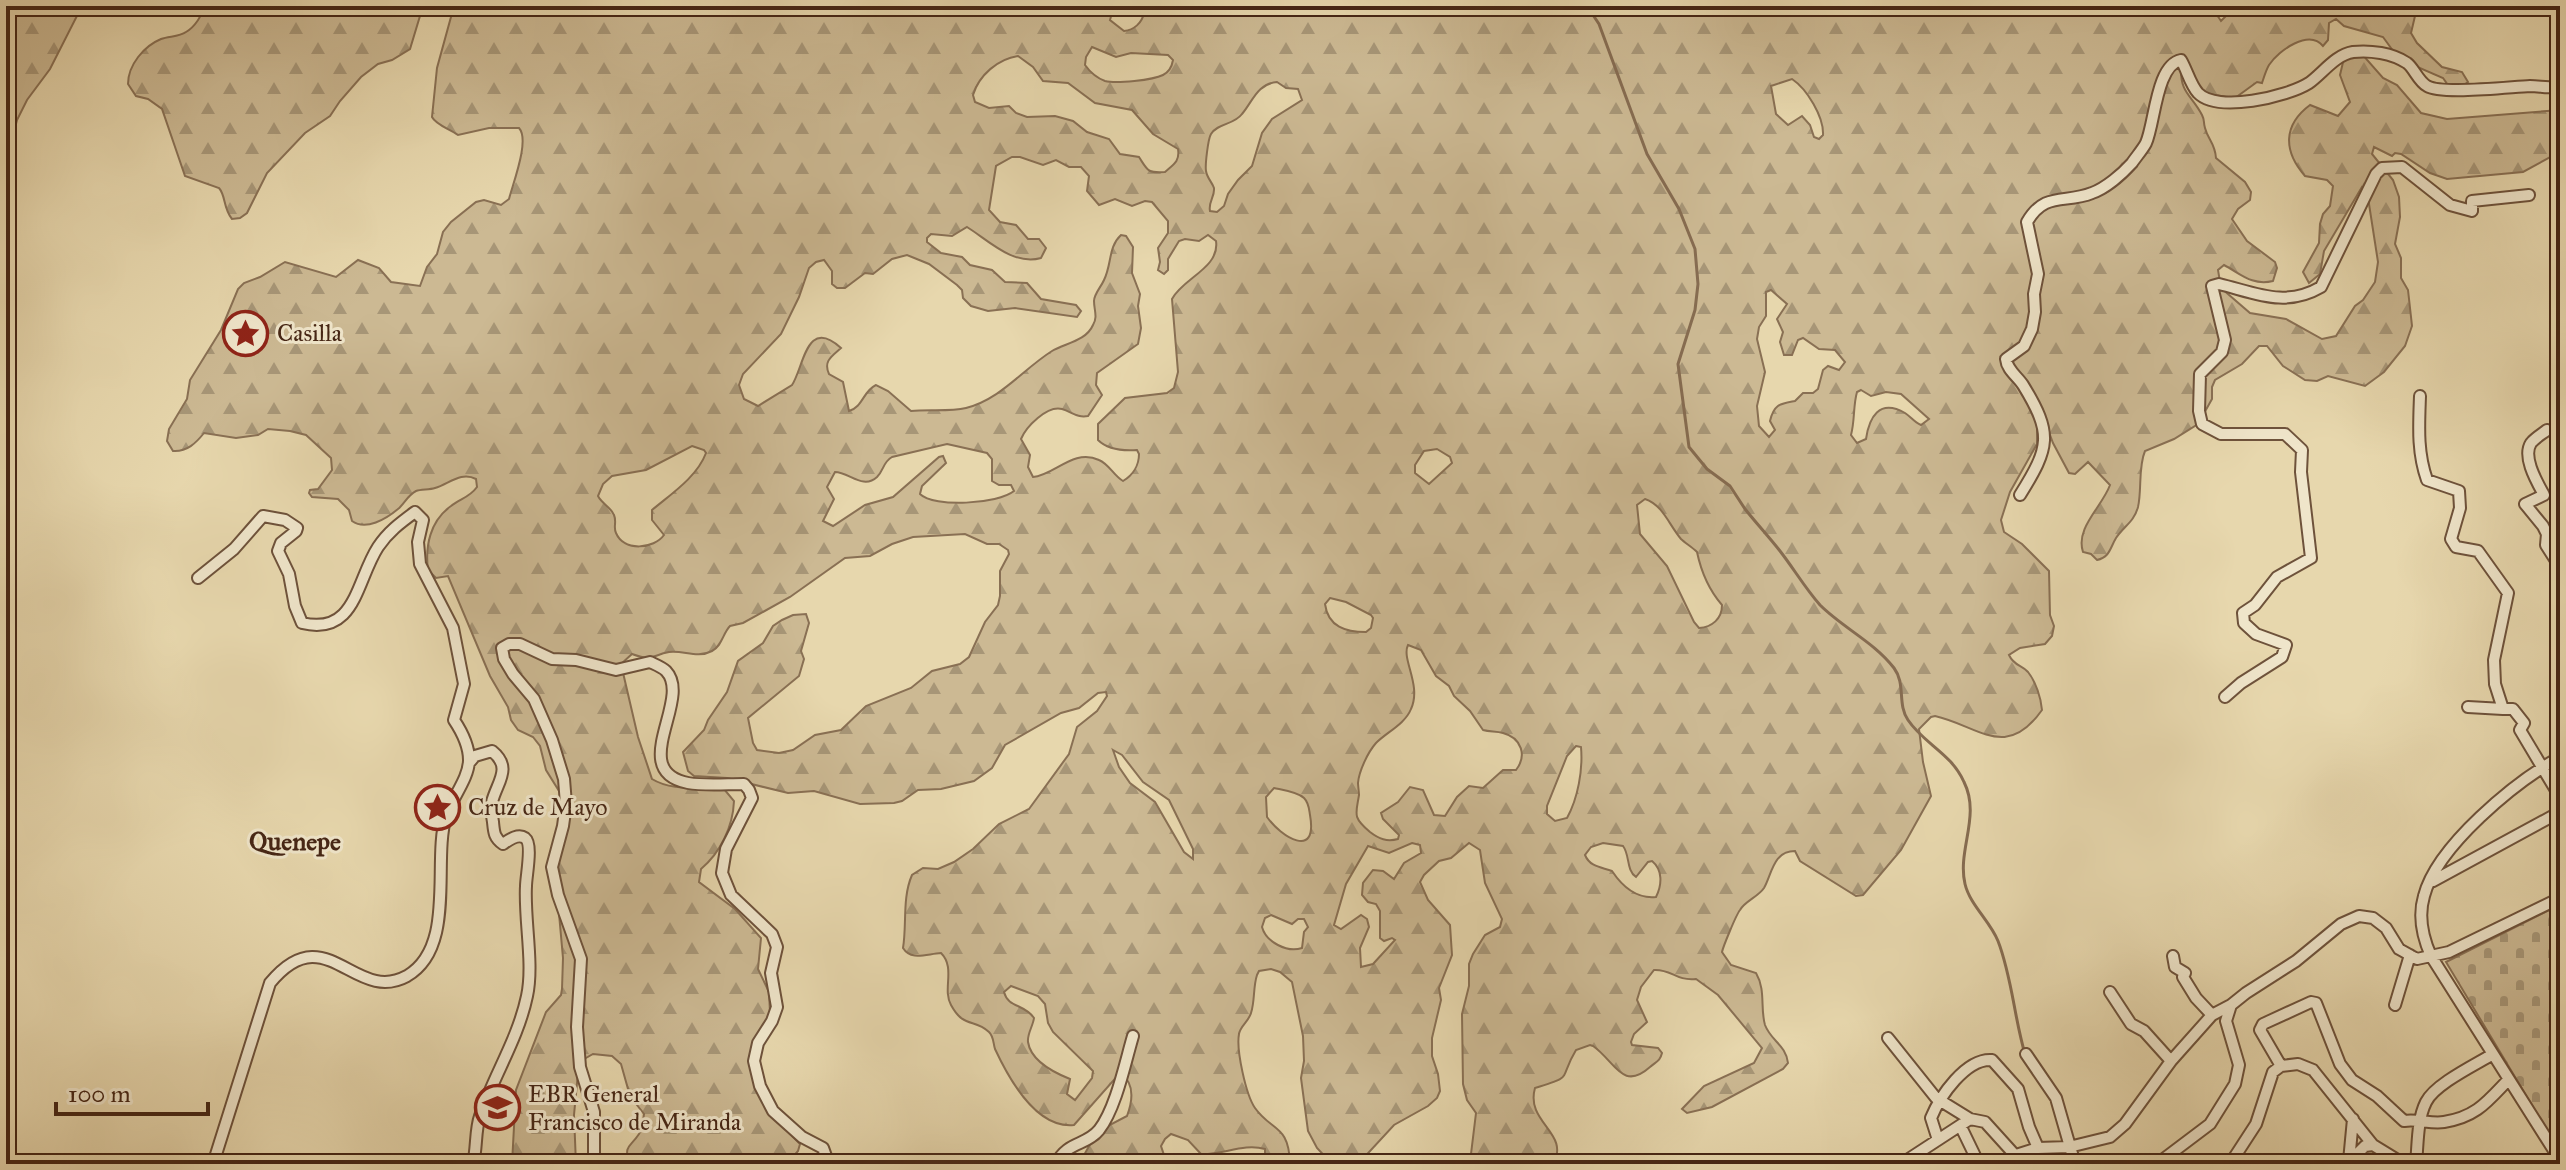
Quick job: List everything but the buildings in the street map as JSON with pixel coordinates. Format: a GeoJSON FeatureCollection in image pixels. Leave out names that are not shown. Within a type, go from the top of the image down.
{"type":"FeatureCollection","features":[{"type":"Feature","properties":{"kind":"street"},"geometry":{"type":"LineString","coordinates":[[2020,495],[2038,466],[2044,448],[2045,426],[2021,383],[2006,365],[2006,359],[2024,346],[2035,312],[2034,294],[2038,274],[2027,222],[2034,211],[2052,199],[2092,193],[2130,165],[2146,143],[2151,116],[2168,67],[2175,60],[2181,60],[2198,93],[2207,98],[2249,102],[2278,97],[2308,83],[2339,57],[2353,52],[2385,53],[2407,63],[2426,86],[2445,90],[2533,86],[2551,89],[2560,86]]}},
{"type":"Feature","properties":{"kind":"street"},"geometry":{"type":"LineString","coordinates":[[2225,697],[2282,657],[2286,645],[2256,634],[2244,623],[2243,613],[2255,605],[2277,577],[2311,558],[2301,472],[2302,450],[2285,434],[2221,434],[2202,424],[2199,411],[2200,374],[2222,352],[2225,340],[2212,286],[2219,284],[2280,300],[2305,296],[2321,287],[2376,174],[2382,168],[2402,167],[2450,205],[2472,211],[2472,201],[2529,195]]}},
{"type":"Feature","properties":{"kind":"street"},"geometry":{"type":"LineString","coordinates":[[2420,396],[2418,431],[2421,463],[2427,480],[2459,491],[2460,508],[2451,539],[2456,547],[2478,551],[2508,593],[2494,660],[2495,684],[2503,709]]}},
{"type":"Feature","properties":{"kind":"street"},"geometry":{"type":"LineString","coordinates":[[2547,430],[2532,442],[2528,452],[2544,495],[2525,504],[2552,542],[2560,540]]}},
{"type":"Feature","properties":{"kind":"street"},"geometry":{"type":"LineString","coordinates":[[198,578],[234,549],[263,516],[285,520],[297,528],[281,543],[278,551],[294,590],[295,606],[302,623],[328,625],[339,620],[347,611],[377,549],[392,529],[415,512],[423,520],[418,542],[420,564],[453,628],[464,684],[454,720],[463,733],[469,763]]}},
{"type":"Feature","properties":{"kind":"street"},"geometry":{"type":"LineString","coordinates":[[2547,534],[2546,545],[2560,567]]}},
{"type":"Feature","properties":{"kind":"street"},"geometry":{"type":"LineString","coordinates":[[594,1164],[594,1112],[580,1067],[577,1027],[581,959],[558,895],[552,867],[563,826],[566,804],[564,779],[552,740],[534,699],[504,659],[502,648],[509,644],[520,644],[552,659],[576,660],[616,670],[650,662],[665,670],[672,682],[673,692],[659,754],[664,768],[672,777],[687,783],[744,784],[749,790],[752,798],[726,849],[722,873],[731,895],[772,934],[777,947],[771,973],[777,1007],[758,1043],[754,1061],[760,1086],[773,1111],[802,1137],[823,1148],[829,1161]]}},
{"type":"Feature","properties":{"kind":"street"},"geometry":{"type":"LineString","coordinates":[[2468,707],[2513,709],[2524,723],[2520,730],[2560,797]]}},
{"type":"Feature","properties":{"kind":"street"},"geometry":{"type":"LineString","coordinates":[[213,1164],[270,983],[282,970],[294,961],[317,957],[331,960],[375,982],[407,976],[428,953],[438,930],[445,817],[469,763],[475,756],[492,751],[504,765],[502,780],[491,805],[495,836],[503,844],[517,836],[529,842],[526,895],[528,994],[506,1061],[479,1118],[473,1164]]}},
{"type":"Feature","properties":{"kind":"street"},"geometry":{"type":"LineString","coordinates":[[2560,757],[2542,767],[2479,818],[2447,849],[2424,896],[2422,936],[2431,956],[2560,1160]]}},
{"type":"Feature","properties":{"kind":"street"},"geometry":{"type":"LineString","coordinates":[[2431,881],[2560,812]]}},
{"type":"Feature","properties":{"kind":"street"},"geometry":{"type":"LineString","coordinates":[[1908,1162],[1965,1123],[1985,1122],[2019,1160],[2038,1148],[2069,1147],[2110,1137],[2125,1124],[2171,1061],[2212,1015],[2296,961],[2341,924],[2359,916],[2373,918],[2386,928],[2399,949],[2417,959],[2449,952],[2558,902]]}},
{"type":"Feature","properties":{"kind":"street"},"geometry":{"type":"LineString","coordinates":[[2395,1005],[2410,955]]}},
{"type":"Feature","properties":{"kind":"street"},"geometry":{"type":"LineString","coordinates":[[2173,956],[2175,967],[2185,973],[2183,977],[2196,998],[2212,1015]]}},
{"type":"Feature","properties":{"kind":"street"},"geometry":{"type":"LineString","coordinates":[[2110,992],[2131,1024],[2144,1031],[2171,1061]]}},
{"type":"Feature","properties":{"kind":"street"},"geometry":{"type":"LineString","coordinates":[[2281,1066],[2261,1035],[2263,1024],[2305,1004],[2316,1003],[2340,1064],[2352,1080],[2377,1096],[2404,1121],[2421,1119],[2443,1122],[2478,1112],[2508,1080]]}},
{"type":"Feature","properties":{"kind":"street"},"geometry":{"type":"LineString","coordinates":[[2157,1164],[2210,1124],[2235,1084],[2239,1065],[2226,1021],[2231,1005]]}},
{"type":"Feature","properties":{"kind":"street"},"geometry":{"type":"LineString","coordinates":[[1056,1164],[1062,1152],[1099,1130],[1111,1105],[1133,1036]]}},
{"type":"Feature","properties":{"kind":"street"},"geometry":{"type":"LineString","coordinates":[[1888,1038],[1940,1100],[1965,1123],[1977,1164]]}},
{"type":"Feature","properties":{"kind":"street"},"geometry":{"type":"LineString","coordinates":[[2026,1054],[2056,1098],[2075,1164]]}},
{"type":"Feature","properties":{"kind":"street"},"geometry":{"type":"LineString","coordinates":[[2416,1164],[2421,1119],[2427,1100],[2436,1090],[2493,1054]]}},
{"type":"Feature","properties":{"kind":"street"},"geometry":{"type":"LineString","coordinates":[[1938,1140],[1931,1118],[1940,1100],[1970,1066],[1982,1059],[1992,1060],[2018,1089],[2029,1127],[2045,1164]]}},
{"type":"Feature","properties":{"kind":"street"},"geometry":{"type":"LineString","coordinates":[[2230,1164],[2256,1124],[2273,1072],[2281,1066],[2298,1064],[2313,1070],[2373,1145],[2404,1164]]}},
{"type":"Feature","properties":{"kind":"street"},"geometry":{"type":"LineString","coordinates":[[2349,1163],[2353,1119]]}},
{"type":"Feature","properties":{"kind":"street"},"geometry":{"type":"LineString","coordinates":[[2349,1163],[2365,1146],[2373,1145]]}},
{"type":"Feature","properties":{"kind":"green space"},"geometry":{"type":"Polygon","coordinates":[[[6,6],[82,6],[50,69],[27,100],[17,120],[6,163],[6,6]]]}},
{"type":"Feature","properties":{"kind":"green space"},"geometry":{"type":"Polygon","coordinates":[[[205,6],[423,6],[410,49],[378,64],[361,77],[330,116],[305,133],[267,173],[247,213],[232,219],[219,188],[185,176],[162,109],[148,99],[136,96],[128,84],[134,63],[143,51],[161,39],[189,30],[205,6]]]}},
{"type":"Feature","properties":{"kind":"green space"},"geometry":{"type":"Polygon","coordinates":[[[454,6],[1064,6],[1076,14],[1092,6],[1119,6],[1113,9],[1110,20],[1124,31],[1134,28],[1141,20],[1144,13],[1140,6],[2211,6],[2221,21],[2230,6],[2432,6],[2415,16],[2411,33],[2442,67],[2462,72],[2468,82],[2461,87],[2448,85],[2443,78],[2399,59],[2383,37],[2344,26],[2336,19],[2329,23],[2328,40],[2323,46],[2310,40],[2287,48],[2269,65],[2262,83],[2257,82],[2235,98],[2200,93],[2181,67],[2185,89],[2203,117],[2216,158],[2245,182],[2251,192],[2250,200],[2238,209],[2232,219],[2247,241],[2275,262],[2277,268],[2273,281],[2259,282],[2224,265],[2218,270],[2221,288],[2250,313],[2286,319],[2322,339],[2336,336],[2355,306],[2363,300],[2375,282],[2378,262],[2367,191],[2362,187],[2324,251],[2320,274],[2309,283],[2303,272],[2319,243],[2320,224],[2330,206],[2333,186],[2327,180],[2305,176],[2293,157],[2289,139],[2295,121],[2310,105],[2338,116],[2350,102],[2340,75],[2344,58],[2362,54],[2383,78],[2397,85],[2421,113],[2447,119],[2560,110],[2560,140],[2554,143],[2556,154],[2523,172],[2447,179],[2430,173],[2401,154],[2392,156],[2374,147],[2372,154],[2393,180],[2399,197],[2400,217],[2395,244],[2401,258],[2401,278],[2408,290],[2412,326],[2405,346],[2384,372],[2365,386],[2328,376],[2317,381],[2305,380],[2283,366],[2267,346],[2259,346],[2242,364],[2215,380],[2212,399],[2198,424],[2174,439],[2145,451],[2136,512],[2101,559],[2083,552],[2083,534],[2110,485],[2088,462],[2075,474],[2069,473],[2053,443],[2037,400],[2037,444],[2010,492],[2001,520],[2004,532],[2022,544],[2049,571],[2050,615],[2054,626],[2052,636],[2045,644],[2020,648],[2009,655],[2031,676],[2042,710],[2029,725],[2016,734],[2004,737],[1992,736],[1935,716],[1919,729],[1931,796],[1901,850],[1863,895],[1856,896],[1800,861],[1795,851],[1778,859],[1764,888],[1738,913],[1722,952],[1731,965],[1756,973],[1761,986],[1765,1025],[1788,1063],[1783,1069],[1712,1107],[1687,1113],[1682,1109],[1704,1086],[1754,1063],[1762,1048],[1718,995],[1696,979],[1654,970],[1641,987],[1637,1000],[1647,1022],[1634,1034],[1631,1042],[1632,1045],[1658,1048],[1662,1053],[1659,1059],[1640,1074],[1632,1076],[1619,1072],[1593,1046],[1576,1050],[1561,1079],[1535,1088],[1536,1110],[1556,1144],[1553,1164],[1478,1164],[1471,1154],[1476,1113],[1467,1100],[1463,1084],[1462,1014],[1473,954],[1485,935],[1500,927],[1502,919],[1485,883],[1480,850],[1469,843],[1451,858],[1439,861],[1420,882],[1428,900],[1450,925],[1452,955],[1439,988],[1441,1000],[1432,1038],[1432,1056],[1440,1091],[1428,1106],[1394,1125],[1359,1163],[1331,1163],[1317,1148],[1308,1131],[1301,1078],[1303,1036],[1292,982],[1271,969],[1259,971],[1257,975],[1251,1013],[1239,1034],[1239,1050],[1252,1102],[1261,1116],[1283,1135],[1290,1164],[1265,1164],[1265,1149],[1257,1148],[1201,1154],[1188,1140],[1171,1134],[1161,1146],[1167,1164],[1135,1164],[1121,1159],[1112,1164],[1079,1164],[1102,1129],[1127,1116],[1131,1092],[1125,1077],[1120,1073],[1074,1125],[1048,1119],[1036,1111],[1016,1087],[989,1032],[960,1017],[951,1005],[948,965],[941,953],[915,956],[903,948],[907,893],[912,875],[923,868],[938,869],[954,862],[999,824],[1029,809],[1069,754],[1077,727],[1097,711],[1107,696],[1106,692],[1098,693],[1079,708],[1061,713],[1005,745],[992,768],[974,781],[941,789],[918,790],[894,803],[860,804],[814,791],[788,793],[727,778],[694,776],[688,771],[683,752],[704,730],[727,692],[738,661],[763,643],[773,626],[793,615],[806,614],[809,623],[801,651],[804,659],[799,676],[748,718],[757,750],[779,753],[793,750],[815,735],[841,730],[866,706],[911,688],[932,671],[960,664],[969,657],[985,622],[998,605],[1000,571],[1009,554],[999,544],[987,544],[965,534],[913,537],[870,556],[845,558],[790,597],[743,623],[730,626],[712,651],[696,654],[669,652],[649,658],[632,654],[621,664],[638,737],[652,779],[678,787],[724,789],[734,801],[724,839],[701,869],[699,882],[735,909],[761,938],[758,969],[769,992],[770,1013],[754,1065],[776,1119],[800,1144],[798,1151],[787,1164],[628,1164],[628,1149],[640,1132],[644,1114],[630,1096],[621,1064],[612,1056],[593,1054],[579,1062],[574,1115],[576,1164],[512,1164],[516,1090],[546,1012],[561,995],[562,989],[563,958],[554,858],[564,799],[546,770],[540,746],[533,737],[518,730],[511,720],[508,707],[490,676],[448,576],[436,578],[428,570],[428,543],[438,519],[477,487],[476,479],[460,477],[435,488],[416,491],[388,516],[363,525],[352,521],[349,510],[338,499],[312,497],[309,493],[318,489],[332,470],[331,458],[306,435],[268,429],[258,435],[236,438],[204,433],[191,446],[178,451],[173,451],[167,441],[169,429],[187,399],[190,380],[221,330],[238,289],[244,283],[285,262],[336,277],[358,260],[379,268],[391,282],[420,286],[427,267],[437,254],[443,232],[451,222],[476,202],[484,200],[501,205],[509,199],[522,152],[519,128],[489,128],[458,135],[437,122],[432,117],[437,68],[454,6]],[[1092,47],[1085,65],[1096,76],[1117,82],[1151,78],[1167,72],[1173,60],[1168,55],[1131,53],[1116,57],[1092,47]],[[1018,56],[997,64],[976,88],[973,95],[975,102],[989,108],[1009,106],[1027,117],[1055,116],[1073,121],[1087,132],[1109,139],[1120,154],[1139,157],[1151,171],[1165,172],[1177,159],[1178,149],[1153,134],[1132,110],[1095,103],[1068,83],[1043,81],[1033,67],[1018,56]],[[1792,79],[1771,86],[1776,114],[1788,125],[1802,116],[1810,125],[1814,137],[1819,139],[1823,135],[1814,104],[1792,79]],[[1277,82],[1260,90],[1239,118],[1211,134],[1206,168],[1214,188],[1210,211],[1217,212],[1224,206],[1228,194],[1252,166],[1262,133],[1272,119],[1302,100],[1298,89],[1286,88],[1277,82]],[[1012,157],[996,166],[989,210],[1000,222],[1016,225],[1028,239],[1039,239],[1046,248],[1041,258],[1011,255],[967,227],[952,236],[931,234],[927,242],[941,253],[962,257],[970,265],[992,270],[1005,282],[1027,283],[1041,299],[1076,305],[1081,311],[1077,317],[1015,308],[988,311],[971,306],[957,285],[929,264],[907,255],[892,259],[873,274],[865,273],[845,288],[837,288],[832,284],[832,271],[824,260],[809,268],[781,334],[743,374],[739,385],[744,399],[758,406],[792,385],[808,348],[820,338],[841,348],[829,359],[827,369],[829,374],[843,382],[849,411],[876,385],[911,411],[959,409],[979,404],[1001,391],[1052,351],[1081,338],[1090,330],[1095,319],[1094,298],[1106,274],[1114,245],[1121,235],[1126,236],[1133,247],[1132,273],[1140,294],[1138,344],[1097,373],[1096,385],[1102,395],[1088,416],[1062,409],[1050,410],[1032,423],[1021,439],[1030,455],[1028,467],[1033,477],[1072,460],[1090,457],[1103,462],[1123,481],[1135,469],[1139,454],[1137,450],[1106,446],[1098,440],[1098,424],[1125,398],[1167,393],[1174,388],[1178,372],[1172,299],[1207,266],[1216,250],[1216,241],[1208,235],[1199,241],[1179,241],[1168,259],[1168,270],[1164,274],[1158,270],[1158,248],[1168,233],[1168,221],[1152,202],[1132,206],[1115,199],[1099,205],[1087,191],[1089,176],[1081,167],[1069,167],[1056,160],[1043,165],[1012,157]],[[1771,290],[1766,292],[1766,316],[1759,327],[1757,339],[1765,372],[1757,406],[1759,426],[1769,437],[1775,430],[1770,421],[1776,408],[1795,401],[1803,393],[1813,393],[1818,389],[1823,370],[1828,366],[1839,370],[1845,362],[1835,350],[1819,349],[1803,338],[1798,340],[1792,355],[1784,355],[1780,342],[1783,332],[1777,319],[1787,304],[1771,290]],[[1861,390],[1857,392],[1851,435],[1857,443],[1866,439],[1873,418],[1882,409],[1896,409],[1921,425],[1929,419],[1901,394],[1886,392],[1871,396],[1861,390]],[[947,444],[892,457],[877,477],[866,482],[835,472],[827,487],[834,499],[823,521],[833,526],[865,505],[893,497],[943,456],[946,463],[922,486],[920,494],[927,498],[966,503],[995,499],[1014,491],[1011,485],[999,485],[992,481],[992,459],[987,453],[947,444]],[[692,446],[646,470],[612,476],[603,484],[598,496],[613,512],[615,531],[620,539],[632,546],[647,546],[664,535],[652,520],[652,510],[690,477],[706,453],[692,446]],[[1437,449],[1424,451],[1415,465],[1415,473],[1429,484],[1452,463],[1450,457],[1437,449]],[[1645,499],[1637,505],[1640,534],[1667,566],[1699,628],[1712,624],[1718,618],[1722,605],[1706,580],[1697,552],[1681,539],[1657,506],[1645,499]],[[1330,598],[1325,604],[1330,618],[1339,627],[1366,632],[1371,628],[1373,618],[1346,602],[1330,598]],[[1408,645],[1414,691],[1411,709],[1373,747],[1362,767],[1358,783],[1356,811],[1360,823],[1387,840],[1398,839],[1399,835],[1381,813],[1398,802],[1410,787],[1423,790],[1434,815],[1445,816],[1457,797],[1469,786],[1483,788],[1503,770],[1516,770],[1522,753],[1518,743],[1509,735],[1483,730],[1449,686],[1436,676],[1421,650],[1408,645]],[[1576,746],[1567,756],[1547,806],[1547,814],[1555,821],[1567,818],[1579,784],[1581,747],[1576,746]],[[1113,750],[1119,767],[1130,783],[1155,802],[1184,852],[1193,859],[1193,849],[1169,800],[1143,782],[1122,755],[1113,750]],[[1274,788],[1266,797],[1267,817],[1289,837],[1304,841],[1311,829],[1306,800],[1274,788]],[[1412,843],[1389,853],[1368,846],[1346,884],[1334,925],[1341,929],[1361,915],[1367,919],[1369,927],[1360,948],[1361,967],[1373,964],[1395,940],[1384,941],[1380,938],[1380,911],[1376,904],[1368,902],[1362,895],[1363,883],[1373,870],[1383,871],[1394,879],[1404,863],[1421,853],[1420,845],[1412,843]],[[1603,843],[1591,847],[1585,855],[1590,862],[1612,871],[1620,882],[1636,894],[1656,897],[1660,878],[1652,861],[1636,877],[1623,846],[1603,843]],[[1271,915],[1265,918],[1262,927],[1268,937],[1284,948],[1302,948],[1304,932],[1308,927],[1304,919],[1292,924],[1271,915]],[[1011,986],[1004,992],[1009,1001],[1034,1018],[1028,1039],[1030,1049],[1051,1070],[1070,1079],[1067,1094],[1075,1100],[1092,1078],[1093,1071],[1053,1032],[1045,1004],[1038,996],[1011,986]]]}},
{"type":"Feature","properties":{"kind":"green space"},"geometry":{"type":"Polygon","coordinates":[[[2549,910],[2560,928],[2560,1152],[2446,962],[2549,910]]]}},
{"type":"Feature","properties":{"kind":"waterway"},"geometry":{"type":"LineString","coordinates":[[1587,6],[1599,24],[1647,154],[1679,209],[1695,249],[1698,284],[1695,310],[1678,364],[1689,447],[1707,469],[1730,486],[1820,605],[1877,650],[1894,668],[1900,681],[1908,720],[1959,772],[1969,795],[1970,808],[1963,871],[1965,884],[1998,941],[2025,1054]]}},
{"type":"Feature","properties":{"kind":"place","name":"Casilla"},"geometry":{"type":"Point","coordinates":[246,333]}},
{"type":"Feature","properties":{"kind":"place","name":"Cruz de Mayo"},"geometry":{"type":"Point","coordinates":[437,807]}},
{"type":"Feature","properties":{"kind":"place","name":"EBR General Francisco de Miranda"},"geometry":{"type":"Point","coordinates":[497,1108]}},
{"type":"Feature","properties":{"kind":"district","name":"Quenepe"},"geometry":{"type":"Point","coordinates":[295,841]}}]}
